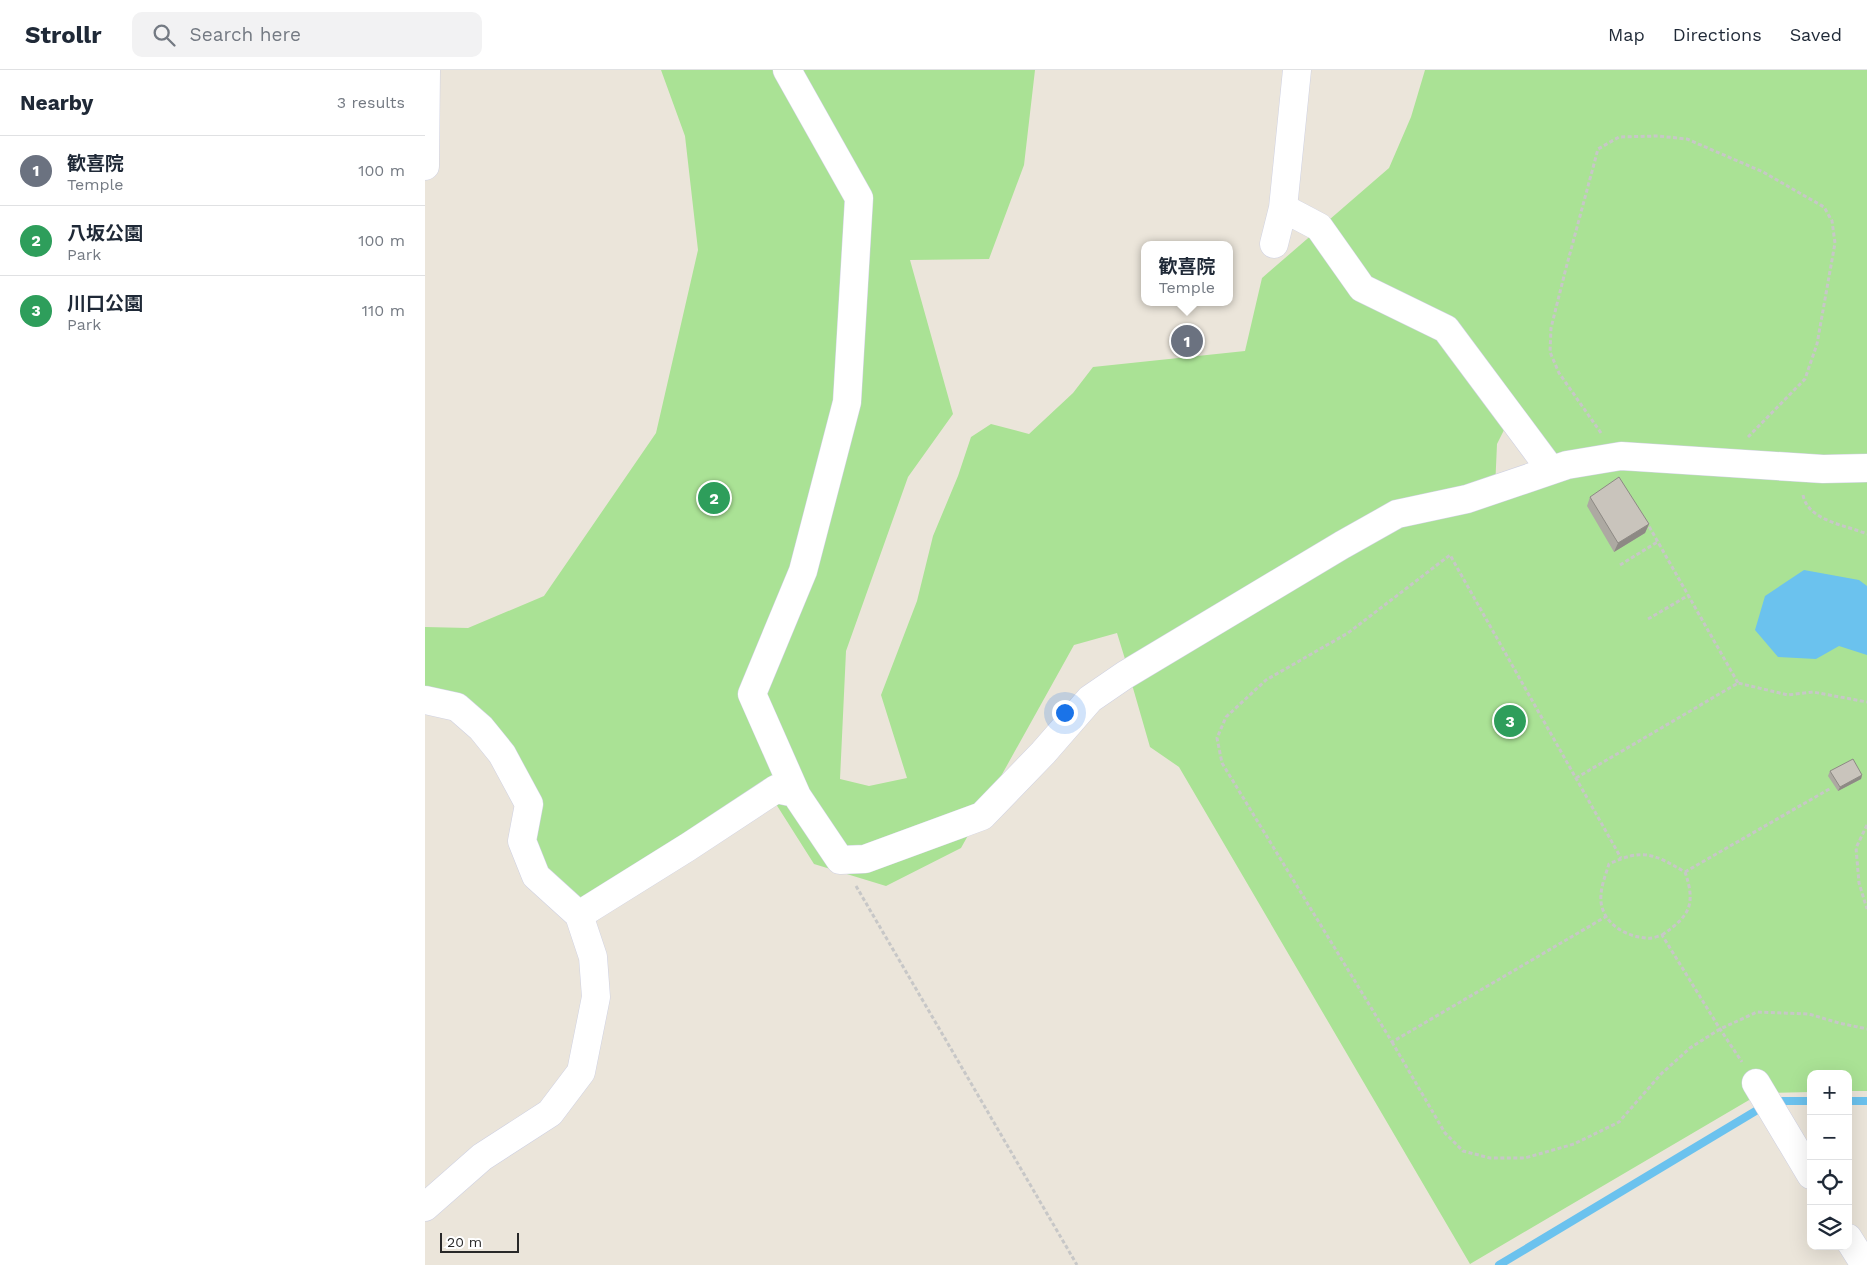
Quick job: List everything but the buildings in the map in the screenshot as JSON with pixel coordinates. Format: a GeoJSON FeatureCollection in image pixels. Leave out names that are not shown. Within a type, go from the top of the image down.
{"type":"FeatureCollection","features":[{"type":"Feature","properties":{"kind":"street"},"geometry":{"type":"LineString","coordinates":[[425,166],[426,70]]}},
{"type":"Feature","properties":{"kind":"street"},"geometry":{"type":"LineString","coordinates":[[787,70],[859,198],[847,402],[803,571],[752,694],[797,796],[840,860],[865,859],[982,816],[1043,753],[1090,699],[1133,670],[1397,514],[1467,499],[1567,465],[1621,456],[1798,468],[1867,468]]}},
{"type":"Feature","properties":{"kind":"street"},"geometry":{"type":"LineString","coordinates":[[1274,244],[1283,208],[1297,70]]}},
{"type":"Feature","properties":{"kind":"street"},"geometry":{"type":"LineString","coordinates":[[1283,208],[1319,227],[1362,288],[1446,329],[1551,470]]}},
{"type":"Feature","properties":{"kind":"street"},"geometry":{"type":"LineString","coordinates":[[425,700],[457,707],[481,728],[502,754],[529,804],[522,841],[536,876],[579,916],[593,957],[596,997],[581,1072],[551,1114],[482,1158],[425,1207]]}},
{"type":"Feature","properties":{"kind":"street"},"geometry":{"type":"LineString","coordinates":[[579,916],[689,847],[776,789],[795,793],[797,796]]}},
{"type":"Feature","properties":{"kind":"street"},"geometry":{"type":"LineString","coordinates":[[1756,1083],[1807,1168]]}},
{"type":"Feature","properties":{"kind":"street"},"geometry":{"type":"LineString","coordinates":[[1852,1244],[1865,1265]]}},
{"type":"Feature","properties":{"kind":"path"},"geometry":{"type":"LineString","coordinates":[[1608,459],[1609,445],[1559,373],[1550,352],[1551,328],[1598,149],[1619,137],[1658,136],[1687,139],[1763,172],[1824,207],[1832,220],[1835,243],[1817,344],[1805,379],[1723,463]]}},
{"type":"Feature","properties":{"kind":"path"},"geometry":{"type":"LineString","coordinates":[[1798,468],[1804,502],[1821,518],[1867,534]]}},
{"type":"Feature","properties":{"kind":"path"},"geometry":{"type":"LineString","coordinates":[[1643,516],[1659,541],[1738,684]]}},
{"type":"Feature","properties":{"kind":"path"},"geometry":{"type":"LineString","coordinates":[[1620,565],[1659,541]]}},
{"type":"Feature","properties":{"kind":"path"},"geometry":{"type":"LineString","coordinates":[[1621,858],[1450,555],[1348,633],[1266,680],[1226,717],[1217,738],[1222,763],[1392,1042],[1445,1133],[1463,1151],[1490,1158],[1525,1158],[1574,1144],[1619,1122],[1661,1074],[1690,1048],[1720,1030],[1757,1012],[1809,1014],[1839,1024],[1867,1029]]}},
{"type":"Feature","properties":{"kind":"path"},"geometry":{"type":"LineString","coordinates":[[1648,619],[1689,595]]}},
{"type":"Feature","properties":{"kind":"path"},"geometry":{"type":"LineString","coordinates":[[1576,778],[1738,684],[1788,695],[1813,692],[1867,702]]}},
{"type":"Feature","properties":{"kind":"path"},"geometry":{"type":"LineString","coordinates":[[1685,872],[1831,788]]}},
{"type":"Feature","properties":{"kind":"path"},"geometry":{"type":"LineString","coordinates":[[1867,825],[1856,848],[1859,883],[1867,909]]}},
{"type":"Feature","properties":{"kind":"path"},"geometry":{"type":"LineString","coordinates":[[1642,854],[1665,861],[1685,872],[1690,888],[1690,905],[1678,924],[1662,935],[1649,939],[1628,935],[1612,924],[1602,907],[1602,887],[1609,864],[1621,858],[1642,854]]}},
{"type":"Feature","properties":{"kind":"path"},"geometry":{"type":"LineString","coordinates":[[840,860],[1077,1265]]}},
{"type":"Feature","properties":{"kind":"path"},"geometry":{"type":"LineString","coordinates":[[1392,1042],[1607,916]]}},
{"type":"Feature","properties":{"kind":"path"},"geometry":{"type":"LineString","coordinates":[[1662,935],[1720,1030],[1756,1083]]}},
{"type":"Feature","properties":{"kind":"green space"},"geometry":{"type":"Polygon","coordinates":[[[661,70],[1035,70],[1024,165],[989,259],[910,260],[953,414],[908,477],[846,651],[840,779],[869,786],[907,778],[881,695],[917,601],[933,536],[958,476],[971,437],[991,424],[1029,434],[1073,393],[1093,367],[1245,351],[1262,278],[1389,168],[1411,117],[1425,70],[1867,70],[1867,1091],[1852,1091],[1852,1070],[1807,1070],[1807,1092],[1761,1093],[1470,1264],[1179,767],[1150,747],[1133,688],[1125,675],[1129,672],[1117,633],[1074,645],[961,848],[886,886],[814,864],[769,793],[579,915],[536,876],[513,753],[425,691],[425,627],[468,628],[544,596],[656,433],[698,250],[685,136],[661,70]],[[1513,412],[1497,444],[1495,489],[1551,470],[1513,412]]]}},
{"type":"Feature","properties":{"kind":"water"},"geometry":{"type":"Polygon","coordinates":[[[1804,570],[1859,580],[1867,586],[1867,655],[1839,646],[1816,659],[1778,657],[1755,630],[1765,596],[1804,570]]]}},
{"type":"Feature","properties":{"kind":"waterway"},"geometry":{"type":"LineString","coordinates":[[1777,1101],[1807,1101]]}},
{"type":"Feature","properties":{"kind":"waterway"},"geometry":{"type":"LineString","coordinates":[[1852,1101],[1867,1101]]}},
{"type":"Feature","properties":{"kind":"waterway"},"geometry":{"type":"LineString","coordinates":[[1499,1265],[1759,1109]]}},
{"type":"Feature","properties":{"kind":"place","name":"歓喜院"},"geometry":{"type":"Point","coordinates":[1187,341]}},
{"type":"Feature","properties":{"kind":"place","name":"八坂公園"},"geometry":{"type":"Point","coordinates":[714,498]}},
{"type":"Feature","properties":{"kind":"place","name":"川口公園"},"geometry":{"type":"Point","coordinates":[1510,721]}}]}
